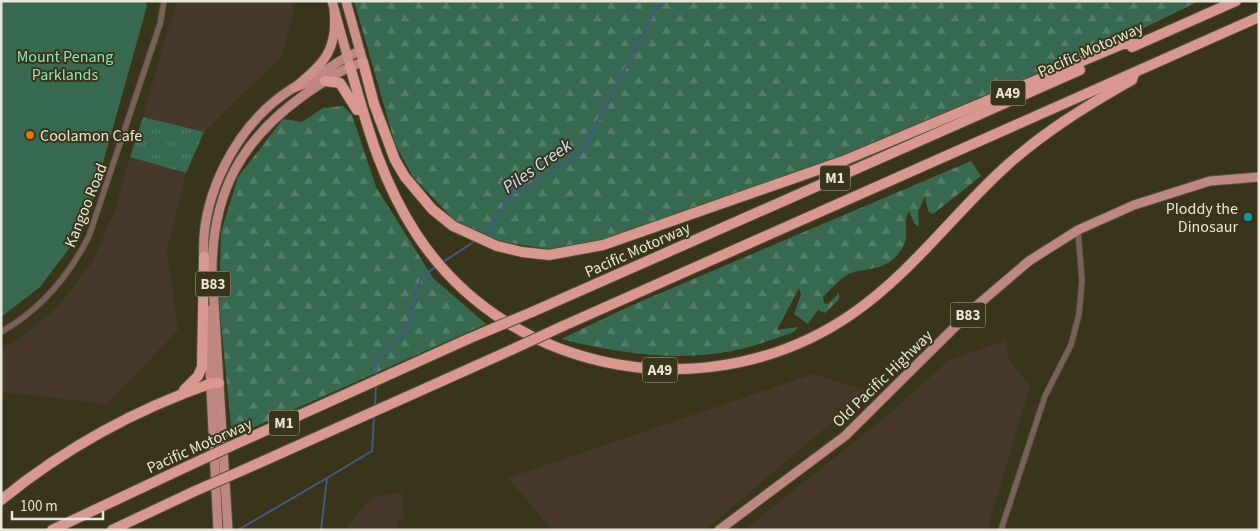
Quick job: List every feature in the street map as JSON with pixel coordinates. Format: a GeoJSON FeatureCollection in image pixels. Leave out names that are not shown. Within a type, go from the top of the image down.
{"type":"FeatureCollection","features":[{"type":"Feature","properties":{"kind":"highway","name":"A49"},"geometry":{"type":"LineString","coordinates":[[346,1],[374,104],[395,160],[404,176],[427,204],[454,226],[497,246],[522,252],[549,255],[602,244],[843,161],[1123,44],[1138,44]]}},
{"type":"Feature","properties":{"kind":"highway","name":"Pacific Motorway"},"geometry":{"type":"LineString","coordinates":[[52,530],[468,339],[1236,1]]}},
{"type":"Feature","properties":{"kind":"highway","name":"A49"},"geometry":{"type":"LineString","coordinates":[[333,6],[367,128],[388,185],[418,236],[432,255],[467,294],[492,312],[553,346],[587,358],[636,368],[680,370],[711,368],[772,355],[834,326],[881,292],[1002,170],[1050,130],[1085,106],[1132,80],[1134,74]]}},
{"type":"Feature","properties":{"kind":"highway"},"geometry":{"type":"LineString","coordinates":[[294,88],[317,69],[330,50],[335,31],[333,6]]}},
{"type":"Feature","properties":{"kind":"highway","name":"M1"},"geometry":{"type":"LineString","coordinates":[[112,530],[562,326],[1259,17]]}},
{"type":"Feature","properties":{"kind":"highway"},"geometry":{"type":"LineString","coordinates":[[325,81],[340,82],[367,128]]}},
{"type":"Feature","properties":{"kind":"highway"},"geometry":{"type":"LineString","coordinates":[[170,398],[190,385],[202,367],[204,257]]}},
{"type":"Feature","properties":{"kind":"highway"},"geometry":{"type":"LineString","coordinates":[[1,500],[57,457],[112,424],[170,398],[215,383]]}},
{"type":"Feature","properties":{"kind":"main road","name":"B83"},"geometry":{"type":"LineString","coordinates":[[228,530],[204,257],[207,216],[214,192],[227,163],[252,126],[294,88],[309,83],[348,61],[362,57]]}},
{"type":"Feature","properties":{"kind":"main road","name":"B83"},"geometry":{"type":"LineString","coordinates":[[218,530],[212,253],[216,217],[222,196],[244,151],[267,125],[348,61]]}},
{"type":"Feature","properties":{"kind":"main road","name":"Old Pacific Highway"},"geometry":{"type":"LineString","coordinates":[[719,530],[845,436],[1000,284],[1029,261],[1078,230],[1134,205],[1210,181],[1259,177]]}},
{"type":"Feature","properties":{"kind":"street","name":"Kangoo Road"},"geometry":{"type":"LineString","coordinates":[[1,332],[16,323],[46,298],[74,263],[89,236],[160,24],[164,1]]}},
{"type":"Feature","properties":{"kind":"street"},"geometry":{"type":"LineString","coordinates":[[1001,530],[1045,396],[1071,346],[1077,322],[1082,281],[1078,230]]}},
{"type":"Feature","properties":{"kind":"shaded area"},"geometry":{"type":"Polygon","coordinates":[[[178,1],[292,1],[294,11],[282,56],[204,132],[143,117],[178,1]]]}},
{"type":"Feature","properties":{"kind":"shaded area"},"geometry":{"type":"Polygon","coordinates":[[[130,157],[186,173],[167,250],[178,330],[107,404],[1,392],[1,348],[15,342],[58,307],[93,261],[116,207],[130,157]]]}},
{"type":"Feature","properties":{"kind":"shaded area"},"geometry":{"type":"Polygon","coordinates":[[[1006,340],[1009,360],[1030,386],[987,530],[744,530],[881,421],[948,361],[1006,340]]]}},
{"type":"Feature","properties":{"kind":"shaded area"},"geometry":{"type":"Polygon","coordinates":[[[813,374],[869,391],[705,530],[552,530],[508,478],[813,374]]]}},
{"type":"Feature","properties":{"kind":"shaded area"},"geometry":{"type":"Polygon","coordinates":[[[401,492],[404,519],[398,521],[398,530],[344,530],[371,498],[401,492]]]}},
{"type":"Feature","properties":{"kind":"green space","name":"Mount Penang Parklands"},"geometry":{"type":"Polygon","coordinates":[[[1,1],[145,1],[147,6],[93,199],[71,246],[40,287],[1,317],[1,1]]]}},
{"type":"Feature","properties":{"kind":"green space"},"geometry":{"type":"Polygon","coordinates":[[[354,1],[1199,1],[1136,32],[821,164],[603,240],[548,249],[498,241],[455,221],[413,177],[395,144],[354,1]]]}},
{"type":"Feature","properties":{"kind":"green space"},"geometry":{"type":"Polygon","coordinates":[[[343,106],[352,115],[376,187],[433,278],[486,324],[232,437],[219,302],[221,232],[238,177],[283,119],[302,122],[323,108],[343,106]]]}},
{"type":"Feature","properties":{"kind":"green space"},"geometry":{"type":"Polygon","coordinates":[[[143,117],[204,132],[186,173],[130,157],[143,117]]]}},
{"type":"Feature","properties":{"kind":"green space"},"geometry":{"type":"Polygon","coordinates":[[[971,161],[981,176],[933,214],[928,211],[925,196],[918,212],[919,227],[914,223],[909,211],[906,221],[905,241],[898,254],[882,266],[849,274],[842,278],[823,297],[824,303],[828,304],[839,293],[839,299],[825,313],[818,310],[808,324],[794,314],[801,295],[799,288],[777,330],[798,327],[794,332],[740,349],[689,356],[624,352],[561,339],[630,306],[971,161]]]}},
{"type":"Feature","properties":{"kind":"waterway","name":"Piles Creek"},"geometry":{"type":"LineString","coordinates":[[483,236],[511,195],[580,155],[660,1]]}},
{"type":"Feature","properties":{"kind":"waterway","name":"Piles Creek"},"geometry":{"type":"LineString","coordinates":[[443,262],[475,241]]}},
{"type":"Feature","properties":{"kind":"waterway","name":"Piles Creek"},"geometry":{"type":"LineString","coordinates":[[376,376],[377,358],[407,329],[421,277],[437,266]]}},
{"type":"Feature","properties":{"kind":"waterway","name":"Piles Creek"},"geometry":{"type":"LineString","coordinates":[[375,406],[376,384]]}},
{"type":"Feature","properties":{"kind":"waterway","name":"Piles Creek"},"geometry":{"type":"LineString","coordinates":[[321,530],[327,478],[372,451],[374,416]]}},
{"type":"Feature","properties":{"kind":"waterway"},"geometry":{"type":"LineString","coordinates":[[238,530],[327,478]]}},
{"type":"Feature","properties":{"kind":"place","name":"Coolamon Cafe"},"geometry":{"type":"Point","coordinates":[30,135]}},
{"type":"Feature","properties":{"kind":"place","name":"Ploddy the Dinosaur"},"geometry":{"type":"Point","coordinates":[1248,217]}}]}
